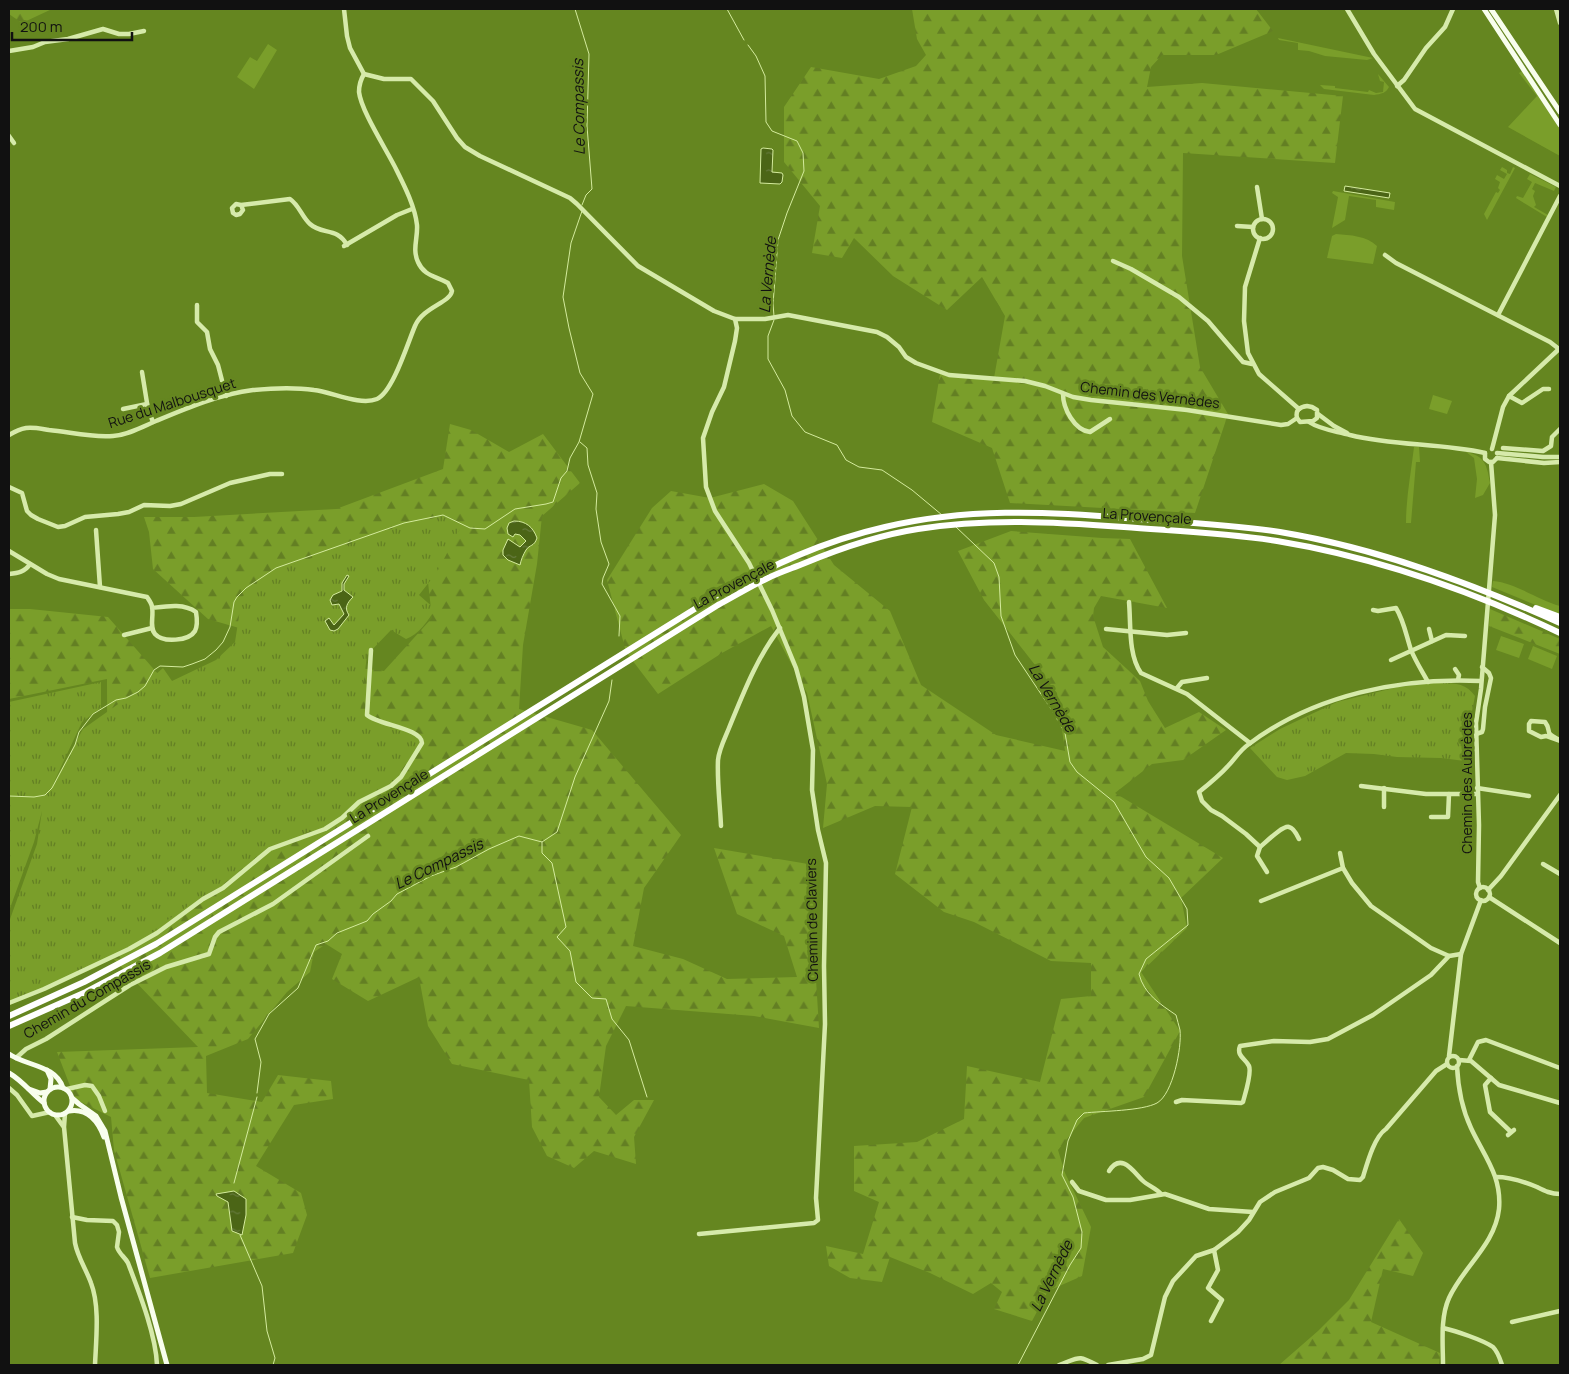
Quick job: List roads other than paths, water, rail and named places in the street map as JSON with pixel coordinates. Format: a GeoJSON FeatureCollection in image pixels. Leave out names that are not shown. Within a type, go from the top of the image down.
{"type":"FeatureCollection","features":[{"type":"Feature","properties":{"kind":"highway","name":"La Provençale"},"geometry":{"type":"LineString","coordinates":[[9,1016],[84,982],[156,944],[695,608],[766,569],[820,546],[885,527],[930,518],[1004,512],[1071,513],[1274,531],[1317,540],[1424,569],[1497,596],[1560,623]]}},
{"type":"Feature","properties":{"kind":"highway","name":"La Provençale"},"geometry":{"type":"LineString","coordinates":[[9,1026],[93,989],[160,953],[710,610],[770,577],[858,544],[916,529],[1021,521],[1212,534],[1277,541],[1340,554],[1422,578],[1560,633]]}},
{"type":"Feature","properties":{"kind":"highway"},"geometry":{"type":"LineString","coordinates":[[1497,596],[1560,617]]}},
{"type":"Feature","properties":{"kind":"main road"},"geometry":{"type":"LineString","coordinates":[[1484,9],[1560,125]]}},
{"type":"Feature","properties":{"kind":"main road"},"geometry":{"type":"LineString","coordinates":[[1492,9],[1560,112]]}},
{"type":"Feature","properties":{"kind":"main road"},"geometry":{"type":"LineString","coordinates":[[9,1054],[58,1076],[72,1097],[92,1112],[101,1122],[168,1365]]}},
{"type":"Feature","properties":{"kind":"main road"},"geometry":{"type":"LineString","coordinates":[[44,1104],[51,1079],[46,1070]]}},
{"type":"Feature","properties":{"kind":"main road"},"geometry":{"type":"LineString","coordinates":[[9,1074],[29,1089],[37,1092],[48,1091],[57,1087],[65,1089]]}},
{"type":"Feature","properties":{"kind":"main road"},"geometry":{"type":"LineString","coordinates":[[29,1089],[52,1114],[81,1110],[94,1120],[110,1152]]}},
{"type":"Feature","properties":{"kind":"main road"},"geometry":{"type":"LineString","coordinates":[[66,1112],[72,1105],[72,1097]]}},
{"type":"Feature","properties":{"kind":"street"},"geometry":{"type":"LineString","coordinates":[[344,9],[346,36],[350,48],[364,74],[384,79],[411,79],[433,101],[465,147],[480,156],[570,198],[638,266],[708,308],[735,319]]}},
{"type":"Feature","properties":{"kind":"street"},"geometry":{"type":"LineString","coordinates":[[1348,9],[1374,54],[1415,109],[1560,186]]}},
{"type":"Feature","properties":{"kind":"street"},"geometry":{"type":"LineString","coordinates":[[1397,86],[1404,80],[1426,48],[1445,28],[1453,9]]}},
{"type":"Feature","properties":{"kind":"street"},"geometry":{"type":"LineString","coordinates":[[1556,9],[1560,22]]}},
{"type":"Feature","properties":{"kind":"street"},"geometry":{"type":"LineString","coordinates":[[9,51],[33,47],[45,42],[68,39],[103,29],[119,34],[144,31]]}},
{"type":"Feature","properties":{"kind":"street","name":"Rue du Malbousquet"},"geometry":{"type":"LineString","coordinates":[[9,435],[27,428],[100,437],[115,436],[185,409],[251,390],[289,388],[328,392],[369,401],[377,399],[382,395],[390,385],[403,359],[416,324],[432,307],[449,299],[452,291],[448,283],[429,275],[418,262],[414,252],[417,225],[412,208],[397,172],[361,99],[360,84],[364,74]]}},
{"type":"Feature","properties":{"kind":"street"},"geometry":{"type":"LineString","coordinates":[[9,136],[14,143]]}},
{"type":"Feature","properties":{"kind":"street"},"geometry":{"type":"LineString","coordinates":[[1258,187],[1262,219]]}},
{"type":"Feature","properties":{"kind":"street"},"geometry":{"type":"LineString","coordinates":[[1498,315],[1560,196]]}},
{"type":"Feature","properties":{"kind":"street"},"geometry":{"type":"LineString","coordinates":[[241,205],[290,199],[309,224],[338,234],[345,246],[412,208]]}},
{"type":"Feature","properties":{"kind":"street"},"geometry":{"type":"LineString","coordinates":[[1262,219],[1269,221],[1272,230],[1270,236],[1260,238],[1255,235],[1253,228],[1256,221],[1262,219]]}},
{"type":"Feature","properties":{"kind":"street"},"geometry":{"type":"LineString","coordinates":[[1237,226],[1253,228]]}},
{"type":"Feature","properties":{"kind":"street"},"geometry":{"type":"LineString","coordinates":[[1260,238],[1249,270],[1244,302],[1248,353],[1258,374],[1299,409]]}},
{"type":"Feature","properties":{"kind":"street"},"geometry":{"type":"LineString","coordinates":[[1385,255],[1396,263],[1559,348],[1508,396],[1503,407],[1492,449]]}},
{"type":"Feature","properties":{"kind":"street"},"geometry":{"type":"LineString","coordinates":[[1113,261],[1131,269],[1179,297],[1208,320],[1243,362],[1252,364]]}},
{"type":"Feature","properties":{"kind":"street"},"geometry":{"type":"LineString","coordinates":[[197,305],[197,322],[207,332],[210,349],[218,365],[226,396]]}},
{"type":"Feature","properties":{"kind":"street","name":"Chemin des Vernèdes"},"geometry":{"type":"LineString","coordinates":[[735,319],[769,318],[788,314],[877,332],[893,342],[906,357],[916,363],[949,375],[1025,381],[1045,386],[1063,394],[1091,400],[1187,410],[1281,425],[1288,424],[1297,418]]}},
{"type":"Feature","properties":{"kind":"street","name":"Chemin de Claviers"},"geometry":{"type":"LineString","coordinates":[[699,1234],[814,1224],[818,1220],[816,1198],[825,1024],[826,863],[818,830],[812,790],[813,750],[804,696],[796,668],[780,628],[748,563],[715,511],[706,487],[703,438],[712,412],[724,387],[735,341],[737,328],[735,319]]}},
{"type":"Feature","properties":{"kind":"street"},"geometry":{"type":"LineString","coordinates":[[142,372],[147,404],[153,422]]}},
{"type":"Feature","properties":{"kind":"street"},"geometry":{"type":"LineString","coordinates":[[1508,396],[1522,403],[1543,389],[1549,388]]}},
{"type":"Feature","properties":{"kind":"street"},"geometry":{"type":"LineString","coordinates":[[1063,394],[1064,405],[1071,418],[1086,431],[1090,432],[1110,419]]}},
{"type":"Feature","properties":{"kind":"street"},"geometry":{"type":"LineString","coordinates":[[123,409],[147,404]]}},
{"type":"Feature","properties":{"kind":"street"},"geometry":{"type":"LineString","coordinates":[[1299,409],[1312,407],[1326,421],[1350,435]]}},
{"type":"Feature","properties":{"kind":"street"},"geometry":{"type":"LineString","coordinates":[[1299,409],[1296,413],[1297,418],[1303,423],[1316,420],[1318,414]]}},
{"type":"Feature","properties":{"kind":"street"},"geometry":{"type":"LineString","coordinates":[[1309,422],[1329,430],[1370,440],[1424,444],[1485,453],[1492,449]]}},
{"type":"Feature","properties":{"kind":"street"},"geometry":{"type":"LineString","coordinates":[[1503,448],[1543,451],[1551,446],[1552,436],[1560,429]]}},
{"type":"Feature","properties":{"kind":"street"},"geometry":{"type":"LineString","coordinates":[[1492,449],[1497,456],[1544,462],[1560,462]]}},
{"type":"Feature","properties":{"kind":"street"},"geometry":{"type":"LineString","coordinates":[[1485,453],[1485,459],[1491,462],[1497,456],[1560,457]]}},
{"type":"Feature","properties":{"kind":"street","name":"Chemin des Aubrèdes"},"geometry":{"type":"LineString","coordinates":[[1480,888],[1478,882],[1479,825],[1476,734],[1493,538],[1494,491],[1491,462]]}},
{"type":"Feature","properties":{"kind":"street"},"geometry":{"type":"LineString","coordinates":[[9,488],[22,493],[27,511],[31,515],[38,520],[58,527],[85,517],[129,512],[144,505],[170,506],[181,504],[230,483],[270,474],[282,474]]}},
{"type":"Feature","properties":{"kind":"street"},"geometry":{"type":"LineString","coordinates":[[96,530],[100,587]]}},
{"type":"Feature","properties":{"kind":"street"},"geometry":{"type":"LineString","coordinates":[[9,551],[59,579],[148,596],[152,608],[152,628],[155,635],[163,639],[186,638],[194,632],[198,623],[196,612],[190,607],[152,608]]}},
{"type":"Feature","properties":{"kind":"street"},"geometry":{"type":"LineString","coordinates":[[9,574],[27,570],[30,564]]}},
{"type":"Feature","properties":{"kind":"street"},"geometry":{"type":"LineString","coordinates":[[1129,602],[1134,661],[1141,673],[1177,688],[1250,743]]}},
{"type":"Feature","properties":{"kind":"street"},"geometry":{"type":"LineString","coordinates":[[1373,610],[1396,608],[1421,672],[1428,682]]}},
{"type":"Feature","properties":{"kind":"street"},"geometry":{"type":"LineString","coordinates":[[124,635],[152,628]]}},
{"type":"Feature","properties":{"kind":"street"},"geometry":{"type":"LineString","coordinates":[[721,826],[718,759],[721,748],[741,697],[772,638],[780,628]]}},
{"type":"Feature","properties":{"kind":"street"},"geometry":{"type":"LineString","coordinates":[[1106,629],[1167,635],[1186,633]]}},
{"type":"Feature","properties":{"kind":"street"},"geometry":{"type":"LineString","coordinates":[[1429,629],[1432,641]]}},
{"type":"Feature","properties":{"kind":"street"},"geometry":{"type":"LineString","coordinates":[[1392,660],[1446,635],[1465,636]]}},
{"type":"Feature","properties":{"kind":"street"},"geometry":{"type":"LineString","coordinates":[[9,1003],[44,989],[120,953],[156,933],[203,899],[223,888],[270,849],[325,829],[342,818],[359,802],[391,786],[401,777],[422,744],[422,739],[410,731],[374,720],[367,715],[371,650]]}},
{"type":"Feature","properties":{"kind":"street"},"geometry":{"type":"LineString","coordinates":[[1476,734],[1484,729],[1485,707],[1490,678],[1489,673],[1482,667]]}},
{"type":"Feature","properties":{"kind":"street"},"geometry":{"type":"LineString","coordinates":[[1455,669],[1458,680]]}},
{"type":"Feature","properties":{"kind":"street"},"geometry":{"type":"LineString","coordinates":[[1177,688],[1182,682],[1208,678]]}},
{"type":"Feature","properties":{"kind":"street"},"geometry":{"type":"LineString","coordinates":[[1260,847],[1246,834],[1211,810],[1202,801],[1199,792],[1250,743],[1301,712],[1349,694],[1428,682],[1481,681]]}},
{"type":"Feature","properties":{"kind":"street"},"geometry":{"type":"LineString","coordinates":[[1531,721],[1545,722],[1551,736],[1560,740],[1546,736],[1541,737],[1529,731],[1529,724],[1531,721]]}},
{"type":"Feature","properties":{"kind":"street"},"geometry":{"type":"LineString","coordinates":[[1361,786],[1426,794],[1477,794]]}},
{"type":"Feature","properties":{"kind":"street"},"geometry":{"type":"LineString","coordinates":[[1384,788],[1384,807]]}},
{"type":"Feature","properties":{"kind":"street"},"geometry":{"type":"LineString","coordinates":[[1477,788],[1528,796]]}},
{"type":"Feature","properties":{"kind":"street"},"geometry":{"type":"LineString","coordinates":[[1430,817],[1448,817],[1449,794]]}},
{"type":"Feature","properties":{"kind":"street"},"geometry":{"type":"LineString","coordinates":[[1488,890],[1501,876],[1560,794]]}},
{"type":"Feature","properties":{"kind":"street"},"geometry":{"type":"LineString","coordinates":[[1267,872],[1258,856],[1260,847],[1284,827],[1289,826],[1293,829],[1299,839]]}},
{"type":"Feature","properties":{"kind":"street","name":"Chemin du Compassis"},"geometry":{"type":"LineString","coordinates":[[16,1058],[26,1048],[46,1039],[130,985],[166,967],[209,954],[215,937],[219,932],[273,904],[368,836]]}},
{"type":"Feature","properties":{"kind":"street"},"geometry":{"type":"LineString","coordinates":[[1340,853],[1343,868],[1352,883],[1371,906],[1431,948],[1449,956],[1461,954]]}},
{"type":"Feature","properties":{"kind":"street"},"geometry":{"type":"LineString","coordinates":[[1543,864],[1560,874]]}},
{"type":"Feature","properties":{"kind":"street"},"geometry":{"type":"LineString","coordinates":[[1262,901],[1343,868]]}},
{"type":"Feature","properties":{"kind":"street"},"geometry":{"type":"LineString","coordinates":[[1488,890],[1484,887],[1480,888],[1476,895],[1481,900],[1486,900],[1489,897]]}},
{"type":"Feature","properties":{"kind":"street"},"geometry":{"type":"LineString","coordinates":[[1488,890],[1489,897],[1560,943]]}},
{"type":"Feature","properties":{"kind":"street"},"geometry":{"type":"LineString","coordinates":[[1444,1365],[1443,1328],[1449,1297],[1495,1227],[1499,1204],[1496,1177],[1470,1127],[1457,1081],[1446,1060],[1449,1056],[1451,1044],[1461,954],[1481,900]]}},
{"type":"Feature","properties":{"kind":"street"},"geometry":{"type":"LineString","coordinates":[[1176,1102],[1182,1100],[1243,1102],[1250,1072],[1249,1066],[1239,1054],[1240,1046],[1274,1040],[1310,1042],[1328,1039],[1373,1015],[1431,975],[1449,956]]}},
{"type":"Feature","properties":{"kind":"street"},"geometry":{"type":"LineString","coordinates":[[1469,1060],[1478,1042],[1486,1040],[1560,1068]]}},
{"type":"Feature","properties":{"kind":"street"},"geometry":{"type":"LineString","coordinates":[[1451,1044],[1457,1058],[1457,1081]]}},
{"type":"Feature","properties":{"kind":"street"},"geometry":{"type":"LineString","coordinates":[[1449,1056],[1469,1060],[1499,1085],[1560,1103]]}},
{"type":"Feature","properties":{"kind":"street"},"geometry":{"type":"LineString","coordinates":[[1108,1365],[1151,1356],[1165,1297],[1172,1282],[1196,1256],[1214,1250],[1238,1232],[1249,1220],[1260,1202],[1309,1178],[1318,1168],[1322,1167],[1333,1170],[1348,1179],[1360,1180],[1363,1177],[1372,1150],[1381,1132],[1436,1071],[1448,1066],[1454,1068],[1457,1066]]}},
{"type":"Feature","properties":{"kind":"street"},"geometry":{"type":"LineString","coordinates":[[1491,1078],[1485,1085],[1490,1112],[1511,1133]]}},
{"type":"Feature","properties":{"kind":"street"},"geometry":{"type":"LineString","coordinates":[[65,1089],[87,1085],[94,1088],[105,1111]]}},
{"type":"Feature","properties":{"kind":"street"},"geometry":{"type":"LineString","coordinates":[[72,1097],[77,1087]]}},
{"type":"Feature","properties":{"kind":"street"},"geometry":{"type":"LineString","coordinates":[[9,1088],[19,1097],[30,1115],[52,1114],[64,1127]]}},
{"type":"Feature","properties":{"kind":"street"},"geometry":{"type":"LineString","coordinates":[[39,1115],[44,1104]]}},
{"type":"Feature","properties":{"kind":"street"},"geometry":{"type":"LineString","coordinates":[[66,1112],[64,1127],[77,1253],[91,1284],[94,1297],[95,1365]]}},
{"type":"Feature","properties":{"kind":"street"},"geometry":{"type":"LineString","coordinates":[[1109,1171],[1117,1163],[1127,1164],[1142,1180],[1161,1194]]}},
{"type":"Feature","properties":{"kind":"street"},"geometry":{"type":"LineString","coordinates":[[1496,1177],[1507,1178],[1537,1187],[1549,1193],[1560,1194]]}},
{"type":"Feature","properties":{"kind":"street"},"geometry":{"type":"LineString","coordinates":[[1072,1182],[1080,1190],[1106,1200],[1130,1200],[1161,1194],[1171,1195],[1208,1209],[1253,1212]]}},
{"type":"Feature","properties":{"kind":"street"},"geometry":{"type":"LineString","coordinates":[[72,1217],[87,1220],[110,1220],[117,1225],[119,1232],[117,1247],[127,1260],[135,1282],[151,1330],[157,1365]]}},
{"type":"Feature","properties":{"kind":"street"},"geometry":{"type":"LineString","coordinates":[[1211,1321],[1222,1300],[1208,1288],[1218,1270],[1214,1250]]}},
{"type":"Feature","properties":{"kind":"street"},"geometry":{"type":"LineString","coordinates":[[1512,1322],[1560,1312]]}},
{"type":"Feature","properties":{"kind":"street"},"geometry":{"type":"LineString","coordinates":[[1443,1328],[1492,1346],[1497,1352],[1502,1365]]}},
{"type":"Feature","properties":{"kind":"street"},"geometry":{"type":"LineString","coordinates":[[1059,1365],[1078,1358],[1084,1358],[1098,1365]]}},
{"type":"Feature","properties":{"kind":"water"},"geometry":{"type":"Polygon","coordinates":[[[761,149],[773,150],[772,172],[782,173],[782,182],[780,184],[760,183],[761,149]]]}},
{"type":"Feature","properties":{"kind":"water"},"geometry":{"type":"Polygon","coordinates":[[[1345,186],[1390,193],[1389,198],[1344,191],[1345,186]]]}},
{"type":"Feature","properties":{"kind":"water"},"geometry":{"type":"Polygon","coordinates":[[[514,521],[528,525],[537,538],[535,543],[526,550],[520,565],[508,560],[503,555],[508,539],[520,547],[526,541],[520,535],[515,534],[513,537],[508,534],[507,528],[509,523],[514,521]]]}},
{"type":"Feature","properties":{"kind":"water"},"geometry":{"type":"Polygon","coordinates":[[[347,575],[349,576],[344,584],[344,590],[353,597],[347,606],[349,615],[338,629],[330,630],[325,621],[329,618],[334,625],[344,614],[339,604],[332,605],[330,600],[333,595],[342,591],[342,583],[347,575]]]}},
{"type":"Feature","properties":{"kind":"water"},"geometry":{"type":"Polygon","coordinates":[[[234,1191],[246,1199],[246,1215],[242,1235],[232,1231],[228,1202],[216,1194],[234,1191]]]}},
{"type":"Feature","properties":{"kind":"waterway","name":"Le Compassis"},"geometry":{"type":"LineString","coordinates":[[575,9],[589,54],[587,126],[592,189],[586,195],[582,205]]}},
{"type":"Feature","properties":{"kind":"waterway","name":"La Vernède"},"geometry":{"type":"LineString","coordinates":[[727,9],[744,40]]}},
{"type":"Feature","properties":{"kind":"waterway","name":"La Vernède"},"geometry":{"type":"LineString","coordinates":[[748,45],[756,56],[765,76],[766,122],[772,131],[797,141],[803,153],[804,171],[778,240],[773,304],[774,316]]}},
{"type":"Feature","properties":{"kind":"waterway"},"geometry":{"type":"LineString","coordinates":[[9,796],[34,797],[45,795],[52,788],[75,745],[79,732],[93,714],[116,700],[126,698],[138,692],[145,686],[154,670],[160,666],[183,667],[205,659],[216,650],[223,642],[230,627],[234,602],[237,597],[246,588],[276,568],[404,523],[443,515],[470,528],[485,529],[515,509],[553,502],[561,478],[567,471],[570,458],[579,442],[593,394],[580,373],[563,297],[571,243],[582,211]]}},
{"type":"Feature","properties":{"kind":"waterway","name":"La Vernède"},"geometry":{"type":"LineString","coordinates":[[774,320],[768,336],[768,359],[785,390],[792,416],[805,432],[837,445],[846,460],[859,467],[882,470],[912,490],[942,515]]}},
{"type":"Feature","properties":{"kind":"waterway","name":"Le Compassis"},"geometry":{"type":"LineString","coordinates":[[580,442],[587,448],[588,465],[597,493],[596,509],[601,542],[609,564],[602,584],[620,616],[619,636]]}},
{"type":"Feature","properties":{"kind":"waterway","name":"La Vernède"},"geometry":{"type":"LineString","coordinates":[[956,527],[994,563],[999,577],[1001,616],[1015,655],[1065,733],[1070,762],[1077,772],[1114,802],[1146,857],[1169,878],[1187,909],[1188,925],[1146,959],[1139,974],[1149,993],[1176,1015],[1180,1030],[1180,1047],[1172,1080],[1163,1098],[1150,1106],[1084,1113],[1077,1120],[1068,1141],[1062,1175],[1073,1197],[1082,1232],[1081,1248],[1070,1265],[1018,1365]]}},
{"type":"Feature","properties":{"kind":"waterway","name":"Le Compassis"},"geometry":{"type":"LineString","coordinates":[[257,1093],[261,1062],[255,1039],[269,1014],[298,988],[316,945],[328,941],[337,933],[367,921],[397,894],[431,876],[456,867],[489,849],[519,836],[542,842],[557,832],[575,777],[609,701],[612,680]]}},
{"type":"Feature","properties":{"kind":"waterway","name":"Le Compassis"},"geometry":{"type":"LineString","coordinates":[[542,842],[542,853],[552,863],[566,927],[557,937],[570,951],[576,982],[592,998],[606,999],[612,1019],[629,1040],[647,1097]]}},
{"type":"Feature","properties":{"kind":"waterway"},"geometry":{"type":"LineString","coordinates":[[234,1183],[257,1097]]}},
{"type":"Feature","properties":{"kind":"waterway"},"geometry":{"type":"LineString","coordinates":[[240,1235],[262,1286],[267,1331],[275,1358],[273,1365]]}}]}
